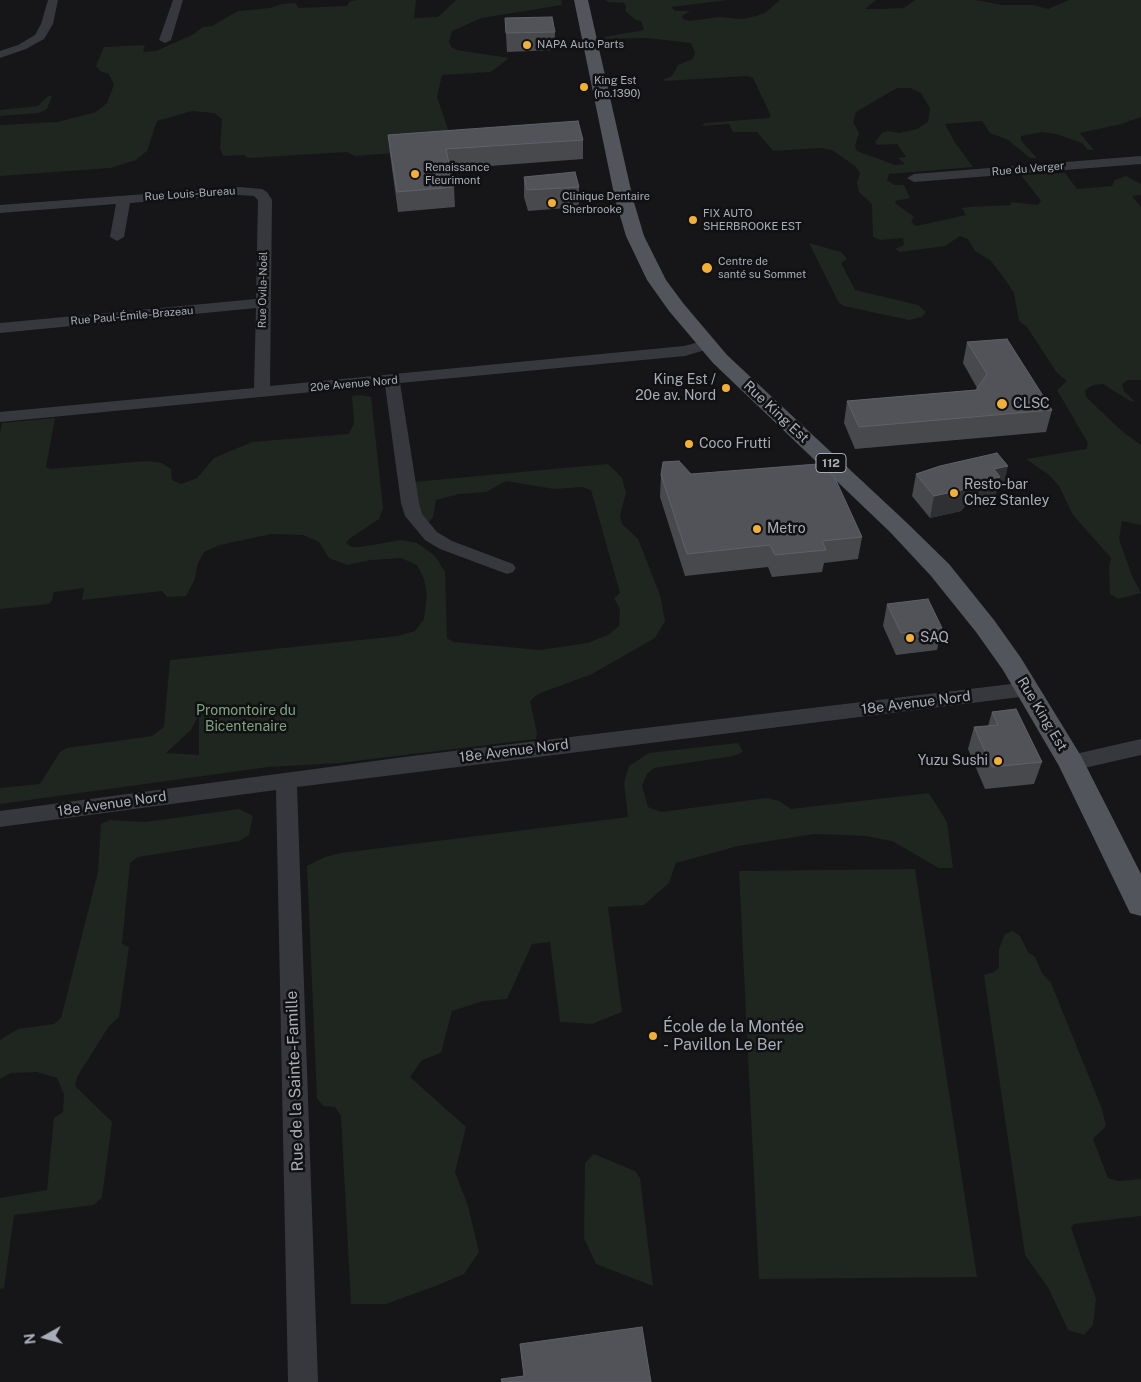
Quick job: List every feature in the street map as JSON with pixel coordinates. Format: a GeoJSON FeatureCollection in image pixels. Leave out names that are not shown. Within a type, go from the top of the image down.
{"type":"FeatureCollection","features":[{"type":"Feature","properties":{"kind":"main road","name":"Rue King Est"},"geometry":{"type":"LineString","coordinates":[[581,0],[624,199],[633,230],[650,268],[661,286],[707,345],[735,374],[898,527],[934,564],[985,626],[1028,689],[1071,763],[1141,904]]}},
{"type":"Feature","properties":{"kind":"street"},"geometry":{"type":"LineString","coordinates":[[0,55],[22,48],[40,36],[47,24],[53,0]]}},
{"type":"Feature","properties":{"kind":"street"},"geometry":{"type":"LineString","coordinates":[[165,40],[178,0]]}},
{"type":"Feature","properties":{"kind":"street","name":"Rue du Verger"},"geometry":{"type":"LineString","coordinates":[[914,178],[1141,160]]}},
{"type":"Feature","properties":{"kind":"street","name":"Rue Louis-Bureau"},"geometry":{"type":"LineString","coordinates":[[0,209],[239,191],[257,192]]}},
{"type":"Feature","properties":{"kind":"street","name":"Rue Ovila-Noël"},"geometry":{"type":"LineString","coordinates":[[257,192],[265,200],[262,392]]}},
{"type":"Feature","properties":{"kind":"street"},"geometry":{"type":"LineString","coordinates":[[117,238],[124,200]]}},
{"type":"Feature","properties":{"kind":"street","name":"Rue Paul-Émile-Brazeau"},"geometry":{"type":"LineString","coordinates":[[0,328],[263,303]]}},
{"type":"Feature","properties":{"kind":"street","name":"20e Avenue Nord"},"geometry":{"type":"LineString","coordinates":[[0,417],[392,381],[684,351],[707,345]]}},
{"type":"Feature","properties":{"kind":"street"},"geometry":{"type":"LineString","coordinates":[[392,381],[414,516],[431,536],[446,546],[507,568]]}},
{"type":"Feature","properties":{"kind":"street","name":"18e Avenue Nord"},"geometry":{"type":"LineString","coordinates":[[0,819],[286,780],[1028,689]]}},
{"type":"Feature","properties":{"kind":"street"},"geometry":{"type":"LineString","coordinates":[[1071,763],[1141,747]]}},
{"type":"Feature","properties":{"kind":"street","name":"Rue de la Sainte-Famille"},"geometry":{"type":"LineString","coordinates":[[286,780],[303,1382]]}},
{"type":"Feature","properties":{"kind":"green space"},"geometry":{"type":"Polygon","coordinates":[[[416,0],[414,18],[438,17],[456,0],[561,0],[562,5],[482,18],[452,31],[449,42],[451,47],[457,50],[509,58],[491,72],[442,75],[437,97],[448,129],[444,142],[395,153],[355,156],[347,152],[248,158],[244,155],[223,156],[220,148],[222,119],[214,113],[192,111],[157,121],[147,151],[136,160],[110,168],[0,176],[0,125],[58,122],[96,112],[107,103],[114,85],[109,74],[100,71],[96,66],[104,47],[145,45],[143,52],[156,51],[192,35],[203,27],[212,26],[238,11],[295,3],[299,8],[347,6],[350,1],[416,0]]]}},
{"type":"Feature","properties":{"kind":"green space"},"geometry":{"type":"Polygon","coordinates":[[[605,0],[728,0],[671,7],[675,11],[690,11],[682,16],[683,19],[690,21],[719,17],[742,19],[756,16],[765,13],[780,0],[876,0],[865,9],[881,9],[904,8],[915,0],[975,0],[1003,5],[1033,5],[1048,9],[1069,0],[1141,0],[1141,117],[1121,124],[1080,133],[1094,150],[1088,150],[1082,143],[1056,134],[1042,132],[1021,136],[1021,141],[1037,158],[1030,158],[1008,140],[990,133],[982,121],[945,124],[954,141],[973,167],[889,174],[887,180],[894,185],[904,185],[910,198],[896,201],[895,203],[914,217],[911,222],[916,226],[966,215],[962,208],[1011,205],[1011,202],[1038,205],[1041,201],[1021,175],[1065,173],[1077,189],[1112,186],[1115,180],[1126,176],[1141,184],[1141,195],[1132,196],[1141,207],[1141,380],[1128,380],[1122,384],[1124,391],[1135,402],[1130,401],[1103,384],[1093,385],[1085,390],[1086,397],[1123,432],[1141,445],[1141,525],[1122,521],[1119,539],[1132,576],[1141,593],[1118,599],[1110,594],[1109,567],[1111,558],[1073,515],[1059,486],[1049,475],[1026,459],[1086,449],[1088,443],[1057,390],[1067,381],[1057,373],[1027,327],[1019,321],[1014,293],[990,260],[975,251],[968,239],[960,236],[945,246],[900,252],[895,249],[904,245],[903,238],[880,240],[873,237],[872,204],[859,192],[857,183],[860,173],[855,166],[832,150],[821,148],[773,151],[757,132],[733,132],[729,124],[702,126],[705,123],[769,118],[771,116],[753,78],[747,76],[662,80],[672,76],[678,65],[693,59],[695,53],[691,43],[647,38],[606,39],[604,37],[644,30],[641,21],[636,20],[625,11],[624,3],[608,2],[605,0]],[[897,88],[856,112],[853,122],[859,133],[855,146],[857,151],[895,165],[905,164],[898,158],[906,157],[897,144],[877,145],[875,142],[882,133],[888,131],[899,133],[917,129],[928,122],[930,108],[921,93],[910,88],[897,88]]]}},
{"type":"Feature","properties":{"kind":"green space"},"geometry":{"type":"Polygon","coordinates":[[[48,96],[52,96],[47,109],[38,113],[0,116],[0,110],[38,106],[48,96]]]}},
{"type":"Feature","properties":{"kind":"green space"},"geometry":{"type":"Polygon","coordinates":[[[809,243],[841,252],[847,259],[841,263],[855,290],[918,305],[926,312],[922,317],[909,320],[844,306],[839,303],[809,243]]]}},
{"type":"Feature","properties":{"kind":"green space","name":"Promontoire du Bicentenaire"},"geometry":{"type":"Polygon","coordinates":[[[352,396],[371,397],[383,508],[379,519],[346,543],[352,547],[360,547],[401,540],[417,543],[435,556],[445,572],[447,638],[453,642],[540,650],[588,643],[608,635],[619,626],[620,610],[614,598],[620,593],[591,490],[583,487],[554,489],[506,481],[486,492],[459,494],[436,500],[433,517],[429,522],[423,521],[413,482],[608,464],[622,478],[626,493],[620,515],[622,524],[638,539],[660,595],[665,621],[655,638],[592,674],[538,694],[530,701],[537,733],[536,739],[339,763],[268,767],[0,804],[0,788],[40,784],[60,752],[67,748],[152,736],[164,727],[170,660],[398,636],[415,631],[424,619],[427,596],[424,579],[417,565],[401,558],[371,560],[347,565],[329,558],[319,542],[303,535],[271,534],[220,545],[204,552],[198,563],[194,581],[186,596],[167,597],[162,591],[82,600],[84,588],[54,592],[49,604],[0,609],[0,433],[2,423],[55,418],[46,467],[50,469],[147,461],[162,463],[171,469],[172,480],[181,484],[197,478],[214,458],[252,442],[349,434],[354,423],[352,396]],[[199,715],[191,730],[166,753],[199,755],[199,715]]]}},
{"type":"Feature","properties":{"kind":"green space"},"geometry":{"type":"Polygon","coordinates":[[[738,743],[743,752],[733,756],[654,768],[647,774],[642,786],[648,807],[661,812],[766,798],[779,801],[791,809],[929,793],[947,822],[953,868],[939,868],[892,841],[865,836],[814,834],[738,846],[676,863],[669,883],[644,905],[608,907],[622,1012],[592,1024],[560,1022],[550,942],[532,944],[507,999],[483,1001],[452,1011],[441,1053],[422,1060],[410,1077],[466,1127],[455,1172],[468,1206],[479,1252],[464,1274],[438,1285],[386,1304],[351,1304],[341,1116],[335,1107],[323,1106],[317,1098],[307,866],[325,857],[341,853],[628,817],[624,783],[629,766],[649,753],[738,743]]]}},
{"type":"Feature","properties":{"kind":"green space"},"geometry":{"type":"Polygon","coordinates":[[[239,809],[253,816],[249,835],[239,841],[138,857],[130,863],[122,944],[129,947],[119,1017],[109,1026],[77,1077],[75,1086],[112,1122],[102,1197],[94,1205],[14,1215],[4,1288],[0,1289],[0,1198],[47,1190],[54,1118],[63,1112],[64,1094],[57,1078],[37,1072],[11,1073],[0,1079],[0,1040],[18,1029],[54,1024],[61,1018],[98,872],[101,824],[110,820],[146,822],[239,809]]]}},
{"type":"Feature","properties":{"kind":"green space"},"geometry":{"type":"Polygon","coordinates":[[[915,869],[977,1277],[759,1279],[739,871],[915,869]]]}},
{"type":"Feature","properties":{"kind":"green space"},"geometry":{"type":"Polygon","coordinates":[[[1013,931],[1020,936],[1028,952],[1035,957],[1042,973],[1051,983],[1102,1109],[1106,1126],[1093,1139],[1108,1178],[1118,1181],[1141,1179],[1141,1216],[1074,1224],[1071,1228],[1096,1299],[1093,1325],[1084,1335],[1068,1330],[1049,1289],[1025,1255],[984,975],[994,972],[999,968],[999,949],[1005,934],[1013,931]]]}},
{"type":"Feature","properties":{"kind":"green space"},"geometry":{"type":"Polygon","coordinates":[[[594,1154],[635,1171],[640,1178],[653,1286],[596,1264],[584,1238],[585,1163],[594,1154]]]}},
{"type":"Feature","properties":{"kind":"building"},"geometry":{"type":"Polygon","coordinates":[[[552,17],[555,32],[506,33],[505,18],[552,17]]]}},
{"type":"Feature","properties":{"kind":"building"},"geometry":{"type":"Polygon","coordinates":[[[578,121],[583,140],[446,149],[454,187],[397,192],[388,135],[578,121]]]}},
{"type":"Feature","properties":{"kind":"building"},"geometry":{"type":"Polygon","coordinates":[[[575,172],[579,187],[527,190],[524,177],[575,172]]]}},
{"type":"Feature","properties":{"kind":"building"},"geometry":{"type":"Polygon","coordinates":[[[1007,339],[1052,410],[859,427],[847,401],[976,390],[987,374],[967,342],[1007,339]]]}},
{"type":"Feature","properties":{"kind":"building"},"geometry":{"type":"Polygon","coordinates":[[[997,453],[1008,466],[994,469],[1000,477],[971,483],[966,489],[934,496],[916,474],[940,466],[997,453]]]}},
{"type":"Feature","properties":{"kind":"building","name":"Metro"},"geometry":{"type":"Polygon","coordinates":[[[679,461],[691,474],[818,464],[834,476],[862,537],[822,541],[826,550],[775,555],[770,545],[687,554],[661,475],[663,462],[679,461]]]}},
{"type":"Feature","properties":{"kind":"building"},"geometry":{"type":"Polygon","coordinates":[[[928,599],[942,628],[901,633],[887,604],[928,599]]]}},
{"type":"Feature","properties":{"kind":"building"},"geometry":{"type":"Polygon","coordinates":[[[1016,709],[1042,762],[992,767],[974,727],[998,725],[992,712],[1016,709]]]}},
{"type":"Feature","properties":{"kind":"building"},"geometry":{"type":"Polygon","coordinates":[[[642,1327],[651,1382],[502,1382],[501,1379],[524,1376],[520,1344],[642,1327]]]}},
{"type":"Feature","properties":{"kind":"place","name":"NAPA Auto Parts"},"geometry":{"type":"Point","coordinates":[527,45]}},
{"type":"Feature","properties":{"kind":"place","name":"King Est (no.1390)"},"geometry":{"type":"Point","coordinates":[584,87]}},
{"type":"Feature","properties":{"kind":"place","name":"Renaissance Fleurimont"},"geometry":{"type":"Point","coordinates":[415,174]}},
{"type":"Feature","properties":{"kind":"place","name":"Clinique Dentaire Sherbrooke"},"geometry":{"type":"Point","coordinates":[552,203]}},
{"type":"Feature","properties":{"kind":"place","name":"FIX AUTO SHERBROOKE EST"},"geometry":{"type":"Point","coordinates":[693,220]}},
{"type":"Feature","properties":{"kind":"place","name":"Centre de santé su Sommet"},"geometry":{"type":"Point","coordinates":[707,268]}},
{"type":"Feature","properties":{"kind":"place","name":"King Est / 20e av. Nord"},"geometry":{"type":"Point","coordinates":[726,388]}},
{"type":"Feature","properties":{"kind":"place","name":"CLSC"},"geometry":{"type":"Point","coordinates":[1002,404]}},
{"type":"Feature","properties":{"kind":"place","name":"Coco Frutti"},"geometry":{"type":"Point","coordinates":[689,444]}},
{"type":"Feature","properties":{"kind":"place","name":"Resto-bar Chez Stanley"},"geometry":{"type":"Point","coordinates":[954,493]}},
{"type":"Feature","properties":{"kind":"place","name":"Metro"},"geometry":{"type":"Point","coordinates":[757,529]}},
{"type":"Feature","properties":{"kind":"place","name":"SAQ"},"geometry":{"type":"Point","coordinates":[910,638]}},
{"type":"Feature","properties":{"kind":"place","name":"Yuzu Sushi"},"geometry":{"type":"Point","coordinates":[998,761]}},
{"type":"Feature","properties":{"kind":"place","name":"École de la Montée - Pavillon Le Ber"},"geometry":{"type":"Point","coordinates":[653,1036]}}]}
